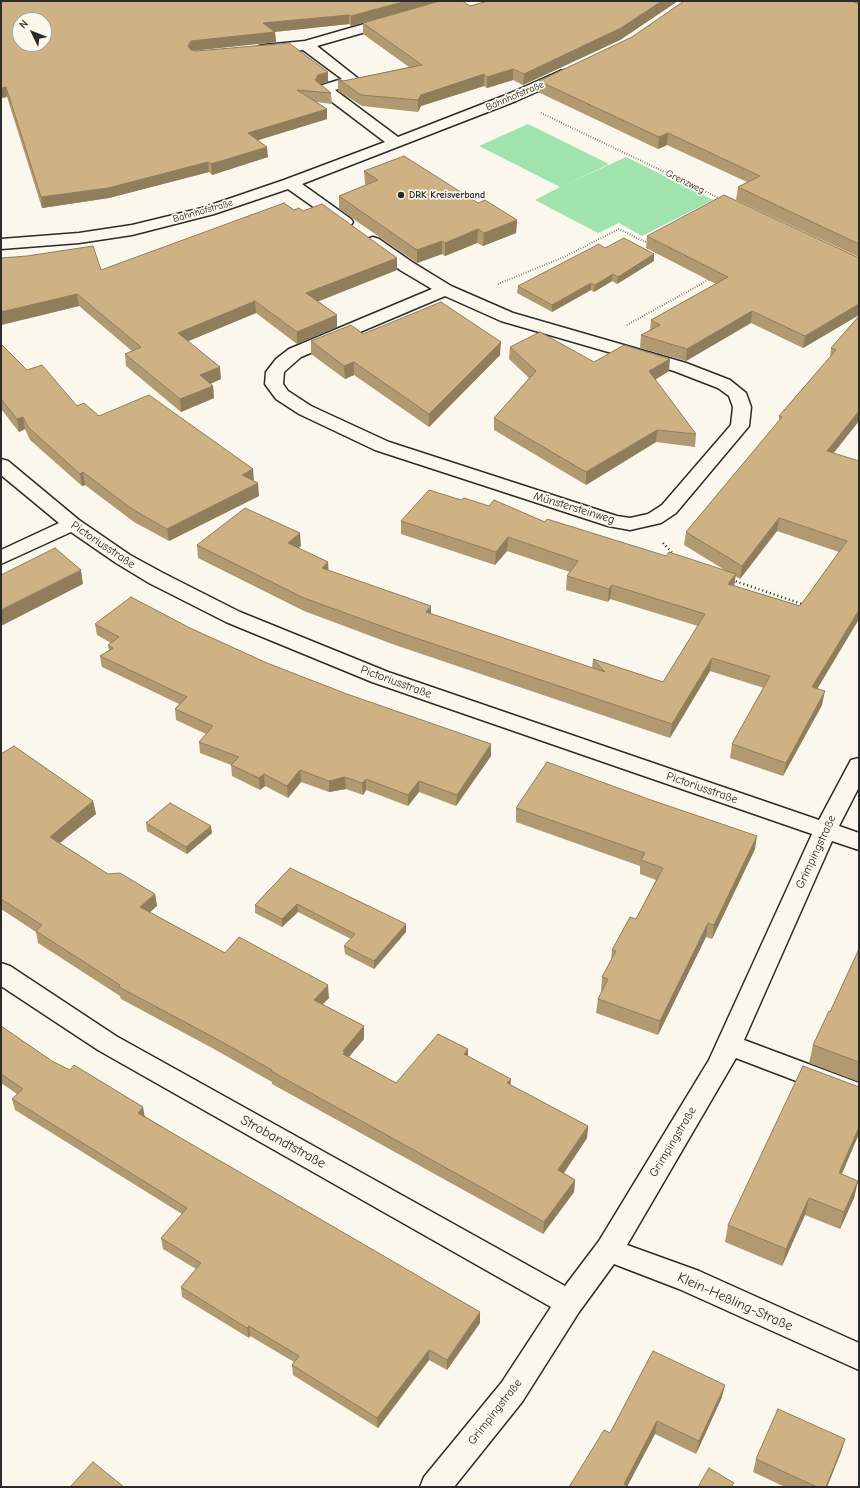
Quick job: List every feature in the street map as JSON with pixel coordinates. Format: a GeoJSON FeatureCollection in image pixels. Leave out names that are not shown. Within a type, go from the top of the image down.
{"type":"FeatureCollection","features":[{"type":"Feature","properties":{"kind":"street"},"geometry":{"type":"LineString","coordinates":[[251,50],[306,45],[404,17]]}},
{"type":"Feature","properties":{"kind":"street"},"geometry":{"type":"LineString","coordinates":[[306,45],[354,80],[324,89],[396,143]]}},
{"type":"Feature","properties":{"kind":"street","name":"Bahnhofstraße"},"geometry":{"type":"LineString","coordinates":[[1,244],[79,238],[132,230],[208,211],[290,183],[396,143],[511,98],[581,67]]}},
{"type":"Feature","properties":{"kind":"street","name":"Münstersteinweg"},"geometry":{"type":"LineString","coordinates":[[290,183],[406,266],[462,298],[507,317],[704,375],[724,384],[737,392],[742,407],[740,426],[669,509],[654,519],[643,523],[615,522],[382,446],[305,410],[282,395],[274,384],[275,372],[282,363],[295,353],[446,290]]}},
{"type":"Feature","properties":{"kind":"street","name":"Pictoriusstraße"},"geometry":{"type":"LineString","coordinates":[[1,465],[72,524],[123,559],[177,589],[233,617],[380,677],[859,842]]}},
{"type":"Feature","properties":{"kind":"street"},"geometry":{"type":"LineString","coordinates":[[1,558],[72,524]]}},
{"type":"Feature","properties":{"kind":"street","name":"Grimpingstraße"},"geometry":{"type":"LineString","coordinates":[[435,1487],[512,1392],[569,1303],[609,1250],[720,1065],[825,831],[859,766]]}},
{"type":"Feature","properties":{"kind":"street","name":"Strobandtstraße"},"geometry":{"type":"LineString","coordinates":[[1,973],[107,1043],[569,1303]]}},
{"type":"Feature","properties":{"kind":"street"},"geometry":{"type":"LineString","coordinates":[[728,1045],[859,1094]]}},
{"type":"Feature","properties":{"kind":"street","name":"Klein-Heßling-Straße"},"geometry":{"type":"LineString","coordinates":[[609,1250],[689,1280],[859,1357]]}},
{"type":"Feature","properties":{"kind":"path","name":"Grenzweg"},"geometry":{"type":"LineString","coordinates":[[511,98],[725,201],[718,204]]}},
{"type":"Feature","properties":{"kind":"path"},"geometry":{"type":"LineString","coordinates":[[462,298],[564,257],[619,229],[645,242],[651,239]]}},
{"type":"Feature","properties":{"kind":"path"},"geometry":{"type":"LineString","coordinates":[[593,343],[714,277]]}},
{"type":"Feature","properties":{"kind":"path"},"geometry":{"type":"LineString","coordinates":[[643,523],[675,556]]}},
{"type":"Feature","properties":{"kind":"path"},"geometry":{"type":"LineString","coordinates":[[731,580],[806,605]]}},
{"type":"Feature","properties":{"kind":"green space"},"geometry":{"type":"Polygon","coordinates":[[[528,124],[609,164],[563,186],[626,157],[713,200],[642,236],[619,223],[598,233],[535,200],[560,187],[479,146],[528,124]]]}},
{"type":"Feature","properties":{"kind":"building"},"geometry":{"type":"Polygon","coordinates":[[[1,1],[406,1],[351,16],[263,23],[275,32],[191,41],[188,46],[191,50],[196,51],[289,43],[328,72],[318,75],[315,80],[331,93],[297,90],[327,109],[248,133],[267,147],[211,164],[208,162],[108,188],[41,197],[6,87],[1,88],[1,1]]]}},
{"type":"Feature","properties":{"kind":"building"},"geometry":{"type":"Polygon","coordinates":[[[440,1],[462,1],[470,6],[488,1],[662,1],[621,28],[524,74],[513,69],[487,77],[484,74],[421,95],[418,100],[361,95],[338,79],[343,81],[422,65],[363,23],[440,1]]]}},
{"type":"Feature","properties":{"kind":"building"},"geometry":{"type":"Polygon","coordinates":[[[684,1],[851,1],[859,4],[859,244],[738,187],[760,176],[668,133],[659,137],[539,81],[632,37],[684,1]]]}},
{"type":"Feature","properties":{"kind":"building"},"geometry":{"type":"Polygon","coordinates":[[[404,156],[478,203],[485,200],[517,220],[484,233],[478,229],[445,243],[442,241],[417,250],[339,196],[378,180],[364,171],[404,156]]]}},
{"type":"Feature","properties":{"kind":"building"},"geometry":{"type":"Polygon","coordinates":[[[724,195],[859,258],[859,304],[805,336],[752,311],[687,349],[641,335],[660,325],[651,320],[728,277],[647,236],[724,195]]]}},
{"type":"Feature","properties":{"kind":"building"},"geometry":{"type":"Polygon","coordinates":[[[284,203],[294,210],[299,208],[303,211],[322,204],[397,258],[306,293],[337,315],[297,332],[255,301],[178,333],[220,367],[200,375],[213,386],[180,399],[125,354],[141,347],[77,294],[1,312],[1,258],[27,256],[93,246],[101,270],[284,203]]]}},
{"type":"Feature","properties":{"kind":"building"},"geometry":{"type":"Polygon","coordinates":[[[624,238],[654,254],[618,277],[613,274],[595,285],[591,283],[552,305],[518,286],[599,244],[605,248],[624,238]]]}},
{"type":"Feature","properties":{"kind":"building"},"geometry":{"type":"Polygon","coordinates":[[[441,302],[501,342],[429,414],[354,362],[344,366],[311,341],[351,325],[363,334],[441,302]]]}},
{"type":"Feature","properties":{"kind":"building"},"geometry":{"type":"Polygon","coordinates":[[[859,316],[859,411],[827,451],[859,461],[859,610],[812,687],[825,691],[786,763],[732,744],[770,676],[712,658],[672,724],[395,631],[304,598],[197,545],[245,508],[300,533],[288,543],[328,562],[322,568],[431,606],[426,612],[605,672],[593,659],[663,682],[705,614],[612,585],[609,589],[567,576],[578,561],[508,537],[496,552],[401,521],[429,490],[461,500],[464,498],[489,506],[494,500],[545,522],[547,519],[666,556],[669,552],[736,574],[728,584],[800,606],[847,541],[779,518],[742,566],[686,532],[782,417],[779,416],[836,350],[831,348],[859,316]]]}},
{"type":"Feature","properties":{"kind":"building"},"geometry":{"type":"Polygon","coordinates":[[[540,332],[594,362],[624,345],[670,359],[649,371],[696,434],[657,430],[586,472],[494,418],[536,371],[510,347],[540,332]]]}},
{"type":"Feature","properties":{"kind":"building"},"geometry":{"type":"Polygon","coordinates":[[[1,344],[27,370],[42,365],[77,406],[84,403],[99,416],[149,395],[253,469],[242,475],[258,483],[167,529],[132,509],[83,472],[80,474],[28,427],[23,417],[17,419],[1,399],[1,344]]]}},
{"type":"Feature","properties":{"kind":"building"},"geometry":{"type":"Polygon","coordinates":[[[55,548],[81,570],[1,610],[1,575],[55,548]]]}},
{"type":"Feature","properties":{"kind":"building"},"geometry":{"type":"Polygon","coordinates":[[[131,597],[190,628],[267,663],[347,694],[491,744],[457,795],[419,781],[408,795],[366,779],[362,783],[345,777],[329,781],[300,770],[287,786],[264,774],[259,778],[231,765],[239,757],[199,742],[213,726],[175,709],[187,697],[100,656],[113,648],[108,645],[119,637],[95,624],[131,597]]]}},
{"type":"Feature","properties":{"kind":"building"},"geometry":{"type":"Polygon","coordinates":[[[14,746],[93,801],[50,837],[108,874],[120,873],[155,894],[140,907],[225,953],[239,937],[328,985],[314,1000],[364,1026],[343,1051],[345,1052],[343,1054],[396,1083],[438,1034],[468,1049],[464,1054],[511,1079],[507,1083],[588,1126],[558,1170],[575,1180],[544,1222],[271,1071],[272,1070],[213,1037],[119,987],[120,985],[36,931],[42,925],[1,899],[1,754],[14,746]]]}},
{"type":"Feature","properties":{"kind":"building"},"geometry":{"type":"Polygon","coordinates":[[[547,762],[651,800],[757,836],[714,925],[708,923],[660,1021],[598,999],[608,979],[602,977],[616,951],[612,950],[630,917],[636,919],[663,868],[641,860],[645,853],[516,808],[547,762]]]}},
{"type":"Feature","properties":{"kind":"building"},"geometry":{"type":"Polygon","coordinates":[[[170,803],[211,826],[186,847],[146,823],[170,803]]]}},
{"type":"Feature","properties":{"kind":"building"},"geometry":{"type":"Polygon","coordinates":[[[290,868],[406,924],[374,961],[344,946],[355,934],[297,904],[282,919],[255,905],[290,868]]]}},
{"type":"Feature","properties":{"kind":"building"},"geometry":{"type":"Polygon","coordinates":[[[859,949],[859,1062],[813,1045],[859,949]]]}},
{"type":"Feature","properties":{"kind":"building"},"geometry":{"type":"Polygon","coordinates":[[[1,1026],[52,1061],[70,1070],[74,1065],[143,1107],[138,1113],[480,1312],[447,1360],[429,1350],[377,1418],[292,1365],[299,1356],[249,1326],[247,1328],[181,1287],[201,1263],[161,1238],[187,1208],[12,1099],[23,1089],[1,1074],[1,1026]]]}},
{"type":"Feature","properties":{"kind":"building"},"geometry":{"type":"Polygon","coordinates":[[[803,1066],[859,1087],[859,1127],[839,1173],[858,1181],[844,1212],[809,1198],[786,1249],[728,1225],[803,1066]]]}},
{"type":"Feature","properties":{"kind":"building"},"geometry":{"type":"Polygon","coordinates":[[[653,1351],[725,1385],[699,1441],[657,1421],[624,1484],[629,1487],[569,1487],[604,1430],[610,1433],[653,1351]]]}},
{"type":"Feature","properties":{"kind":"building"},"geometry":{"type":"Polygon","coordinates":[[[778,1409],[845,1439],[826,1487],[817,1487],[756,1459],[778,1409]]]}},
{"type":"Feature","properties":{"kind":"building"},"geometry":{"type":"Polygon","coordinates":[[[93,1462],[124,1487],[70,1487],[93,1462]]]}},
{"type":"Feature","properties":{"kind":"building"},"geometry":{"type":"Polygon","coordinates":[[[709,1468],[734,1483],[731,1487],[698,1487],[709,1468]]]}},
{"type":"Feature","properties":{"kind":"place","name":"DRK Kreisverband"},"geometry":{"type":"Point","coordinates":[401,195]}}]}
